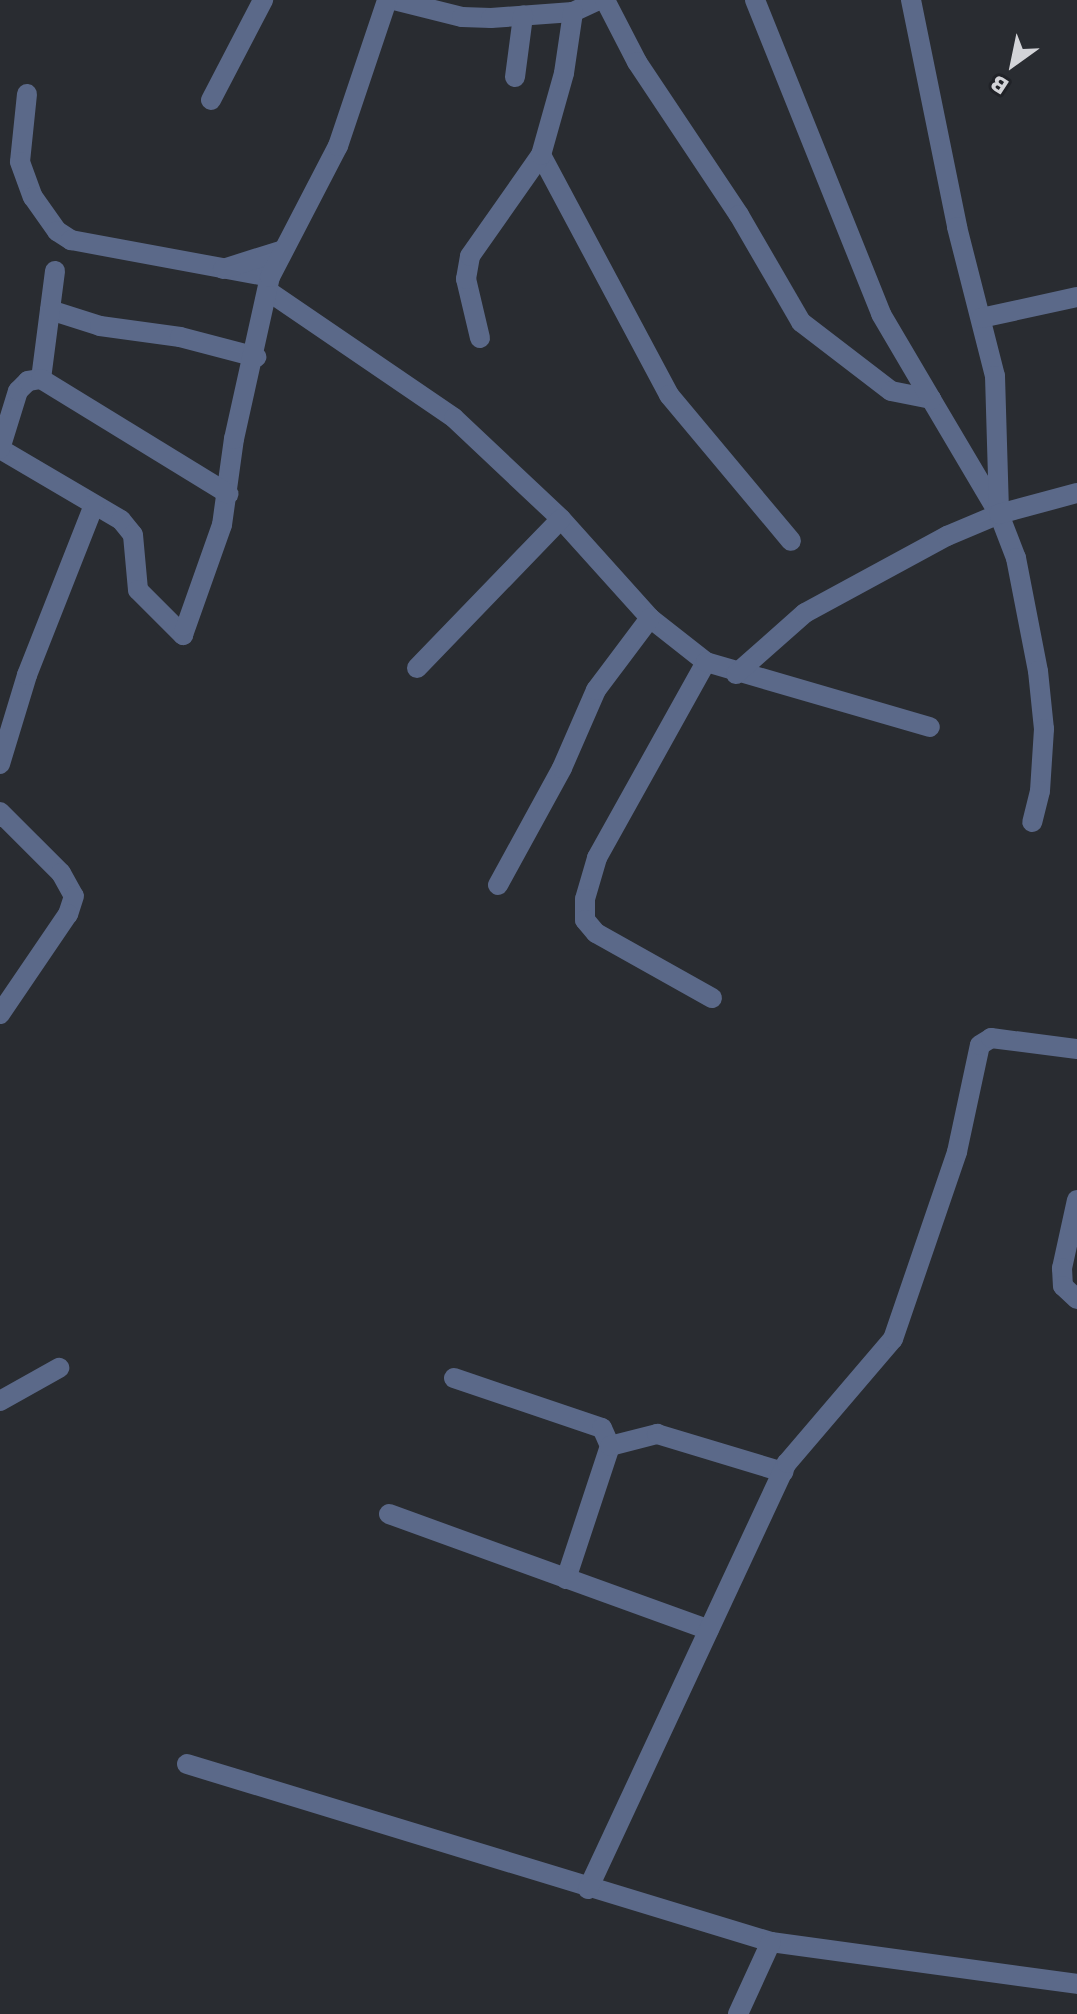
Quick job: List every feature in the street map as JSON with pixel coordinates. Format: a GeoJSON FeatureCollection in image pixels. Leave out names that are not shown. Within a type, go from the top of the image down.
{"type":"FeatureCollection","features":[{"type":"Feature","properties":{"kind":"street"},"geometry":{"type":"LineString","coordinates":[[211,100],[263,0]]}},
{"type":"Feature","properties":{"kind":"street"},"geometry":{"type":"LineString","coordinates":[[229,494],[41,379],[28,381],[18,391],[0,449],[128,527],[138,590],[183,635],[229,494],[234,439],[256,357],[269,284],[280,251],[338,146],[387,0]]}},
{"type":"Feature","properties":{"kind":"street"},"geometry":{"type":"LineString","coordinates":[[394,0],[523,16],[573,12],[602,0],[637,62],[739,215],[801,322],[891,391],[931,399]]}},
{"type":"Feature","properties":{"kind":"street"},"geometry":{"type":"LineString","coordinates":[[755,0],[881,314],[999,514],[1016,558],[1038,671],[1044,729],[1040,791],[1032,822]]}},
{"type":"Feature","properties":{"kind":"street"},"geometry":{"type":"LineString","coordinates":[[911,0],[995,376],[999,514]]}},
{"type":"Feature","properties":{"kind":"street"},"geometry":{"type":"LineString","coordinates":[[480,338],[466,279],[470,256],[541,155],[564,73],[573,12]]}},
{"type":"Feature","properties":{"kind":"street"},"geometry":{"type":"LineString","coordinates":[[515,77],[523,16]]}},
{"type":"Feature","properties":{"kind":"street"},"geometry":{"type":"LineString","coordinates":[[27,94],[20,162],[33,197],[57,231],[71,240],[219,269],[269,284],[454,418],[561,519],[650,618],[706,662],[736,674],[930,727]]}},
{"type":"Feature","properties":{"kind":"street"},"geometry":{"type":"LineString","coordinates":[[541,155],[675,405],[791,541]]}},
{"type":"Feature","properties":{"kind":"street"},"geometry":{"type":"LineString","coordinates":[[0,169],[20,162]]}},
{"type":"Feature","properties":{"kind":"street"},"geometry":{"type":"LineString","coordinates":[[219,269],[280,251]]}},
{"type":"Feature","properties":{"kind":"street"},"geometry":{"type":"LineString","coordinates":[[41,379],[55,271]]}},
{"type":"Feature","properties":{"kind":"street"},"geometry":{"type":"LineString","coordinates":[[981,318],[1077,297]]}},
{"type":"Feature","properties":{"kind":"street"},"geometry":{"type":"LineString","coordinates":[[50,310],[100,326],[180,337],[256,357]]}},
{"type":"Feature","properties":{"kind":"street"},"geometry":{"type":"LineString","coordinates":[[736,674],[805,613],[999,514],[1077,493]]}},
{"type":"Feature","properties":{"kind":"street"},"geometry":{"type":"LineString","coordinates":[[0,764],[27,675],[94,505]]}},
{"type":"Feature","properties":{"kind":"street"},"geometry":{"type":"LineString","coordinates":[[417,668],[561,519]]}},
{"type":"Feature","properties":{"kind":"street"},"geometry":{"type":"LineString","coordinates":[[498,885],[562,768],[596,690],[650,618]]}},
{"type":"Feature","properties":{"kind":"street"},"geometry":{"type":"LineString","coordinates":[[706,662],[597,858],[585,899],[585,920],[596,933],[712,998]]}},
{"type":"Feature","properties":{"kind":"street"},"geometry":{"type":"LineString","coordinates":[[0,812],[61,873],[74,896],[68,914],[0,1014]]}},
{"type":"Feature","properties":{"kind":"street"},"geometry":{"type":"LineString","coordinates":[[588,1889],[783,1472],[893,1339],[957,1152],[980,1045],[991,1038],[1077,1049]]}},
{"type":"Feature","properties":{"kind":"street"},"geometry":{"type":"LineString","coordinates":[[1077,1200],[1062,1268],[1063,1286],[1077,1299]]}},
{"type":"Feature","properties":{"kind":"street"},"geometry":{"type":"LineString","coordinates":[[0,1401],[59,1368]]}},
{"type":"Feature","properties":{"kind":"street"},"geometry":{"type":"LineString","coordinates":[[454,1378],[588,1419],[602,1428],[610,1446],[566,1579]]}},
{"type":"Feature","properties":{"kind":"street"},"geometry":{"type":"LineString","coordinates":[[610,1446],[657,1434],[783,1472]]}},
{"type":"Feature","properties":{"kind":"street"},"geometry":{"type":"LineString","coordinates":[[389,1514],[709,1630]]}},
{"type":"Feature","properties":{"kind":"street"},"geometry":{"type":"LineString","coordinates":[[187,1764],[588,1889],[771,1942],[1077,1984]]}},
{"type":"Feature","properties":{"kind":"street"},"geometry":{"type":"LineString","coordinates":[[738,2014],[771,1942]]}}]}
